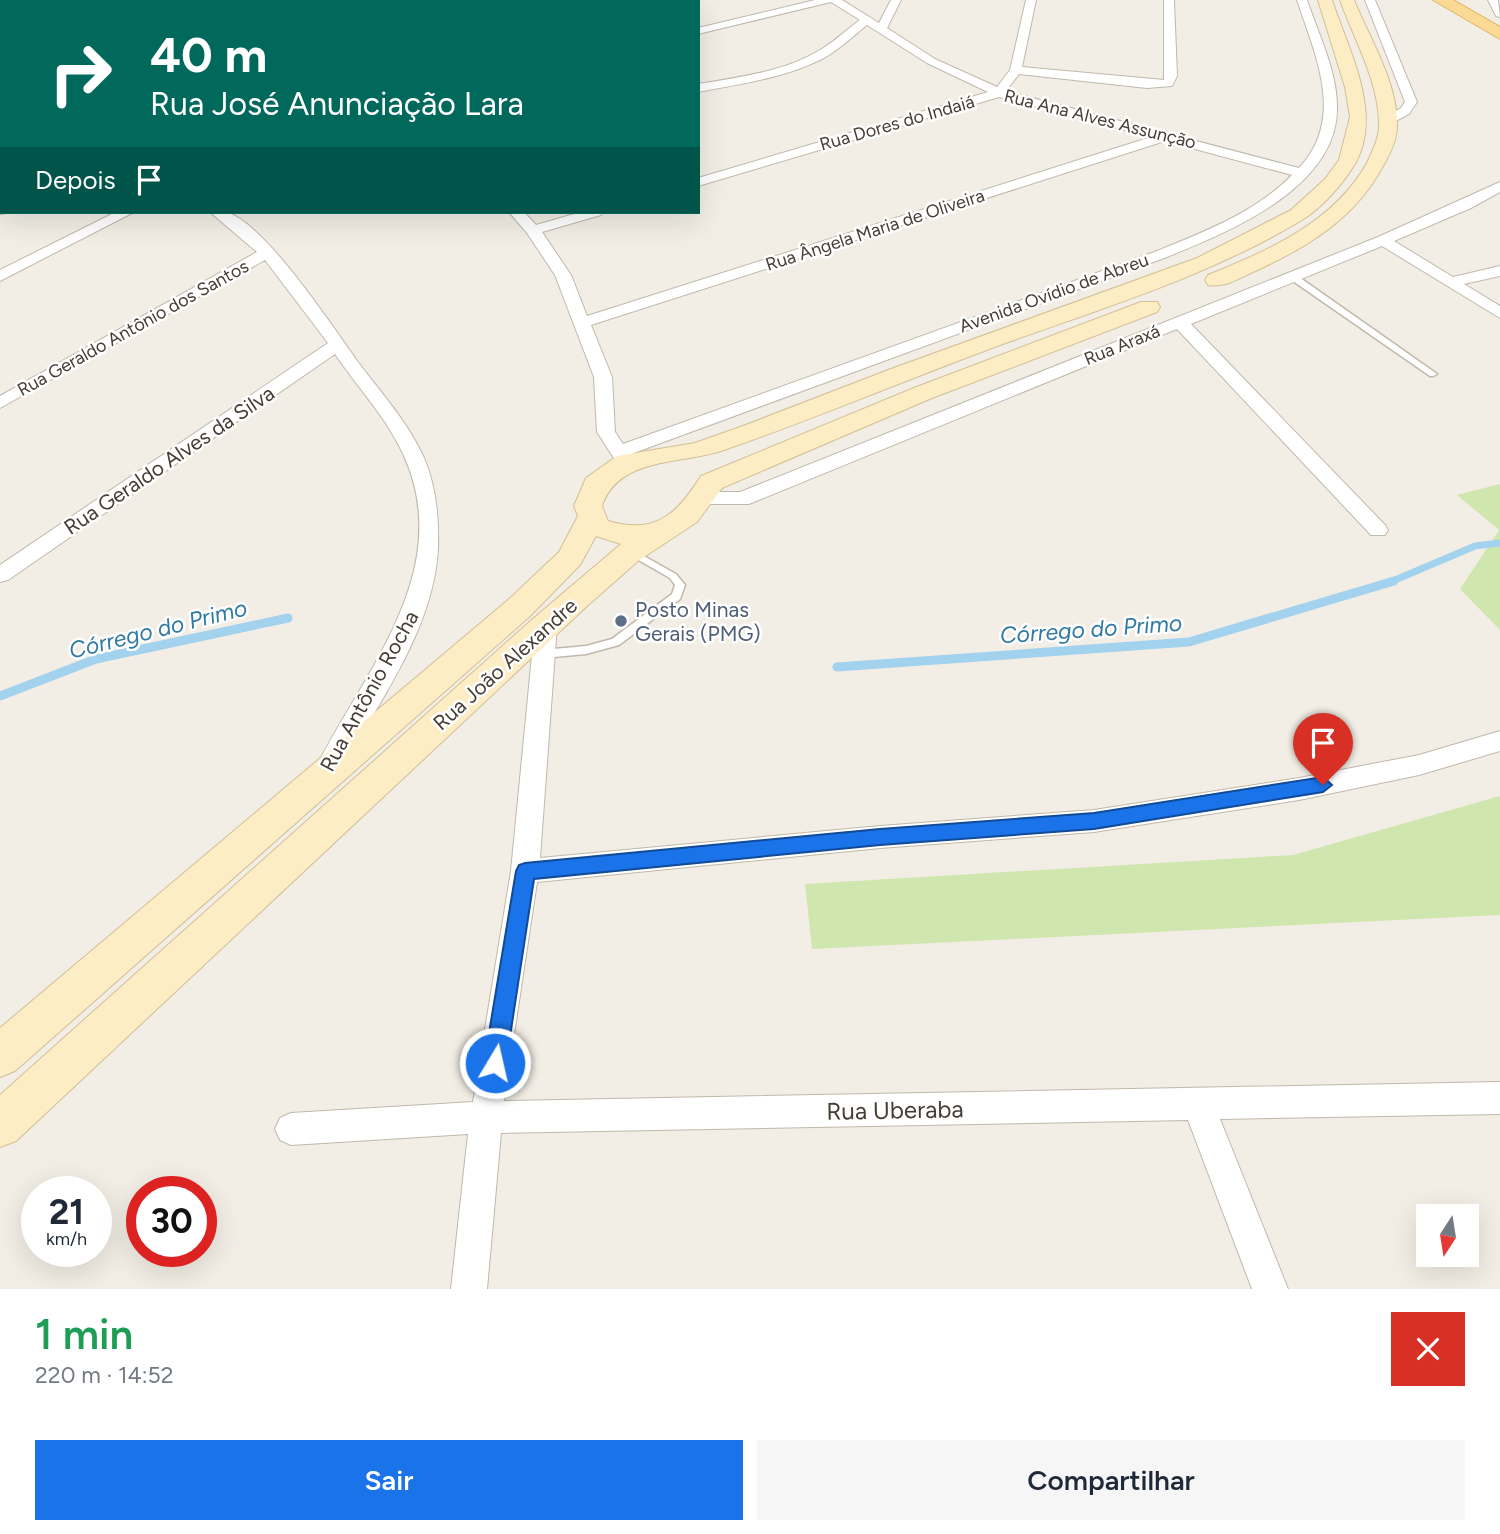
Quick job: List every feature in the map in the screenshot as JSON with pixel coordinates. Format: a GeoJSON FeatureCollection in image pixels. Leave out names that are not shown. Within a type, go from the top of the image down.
{"type":"FeatureCollection","features":[{"type":"Feature","properties":{"kind":"main road","name":"Avenida Ovídio de Abreu"},"geometry":{"type":"LineString","coordinates":[[666,456],[699,450],[751,432],[900,373],[1205,263],[1254,240],[1298,214],[1332,183],[1348,160],[1359,117],[1325,0]]}},
{"type":"Feature","properties":{"kind":"main road"},"geometry":{"type":"LineString","coordinates":[[622,457],[666,456],[698,464],[709,490],[923,393],[1177,297],[1264,260],[1315,232],[1350,200],[1372,172],[1388,136],[1388,121],[1382,94],[1347,0]]}},
{"type":"Feature","properties":{"kind":"main road"},"geometry":{"type":"LineString","coordinates":[[1441,0],[1500,34]]}},
{"type":"Feature","properties":{"kind":"main road"},"geometry":{"type":"LineString","coordinates":[[1463,0],[1500,20]]}},
{"type":"Feature","properties":{"kind":"main road"},"geometry":{"type":"LineString","coordinates":[[1342,55],[1368,58]]}},
{"type":"Feature","properties":{"kind":"main road","name":"Rua João Alexandre"},"geometry":{"type":"LineString","coordinates":[[323,776],[519,608],[570,558],[591,518],[588,506],[596,484],[622,457]]}},
{"type":"Feature","properties":{"kind":"main road","name":"Rua João Alexandre"},"geometry":{"type":"LineString","coordinates":[[0,1125],[350,805],[544,639],[631,551],[666,531],[709,490]]}},
{"type":"Feature","properties":{"kind":"main road"},"geometry":{"type":"LineString","coordinates":[[591,518],[597,527],[630,537],[666,531]]}},
{"type":"Feature","properties":{"kind":"main road","name":"Rua Antônio Rocha"},"geometry":{"type":"LineString","coordinates":[[0,1056],[323,776]]}},
{"type":"Feature","properties":{"kind":"street"},"geometry":{"type":"LineString","coordinates":[[700,31],[828,0]]}},
{"type":"Feature","properties":{"kind":"street","name":"Rua Ana Alves Assunção"},"geometry":{"type":"LineString","coordinates":[[835,0],[931,61],[999,93],[1302,173]]}},
{"type":"Feature","properties":{"kind":"street"},"geometry":{"type":"LineString","coordinates":[[881,29],[897,0]]}},
{"type":"Feature","properties":{"kind":"street","name":"Rua Dores do Indaiá"},"geometry":{"type":"LineString","coordinates":[[700,181],[999,93],[1016,70],[1031,0]]}},
{"type":"Feature","properties":{"kind":"street"},"geometry":{"type":"LineString","coordinates":[[1016,70],[1147,84],[1168,83],[1171,76],[1169,0]]}},
{"type":"Feature","properties":{"kind":"street","name":"Avenida Ovídio de Abreu"},"geometry":{"type":"LineString","coordinates":[[622,457],[1162,254],[1223,229],[1265,204],[1302,173],[1316,156],[1331,113],[1329,90],[1302,0]]}},
{"type":"Feature","properties":{"kind":"street"},"geometry":{"type":"LineString","coordinates":[[1370,0],[1411,102],[1405,111],[1388,121]]}},
{"type":"Feature","properties":{"kind":"street"},"geometry":{"type":"LineString","coordinates":[[1493,0],[1500,14]]}},
{"type":"Feature","properties":{"kind":"street"},"geometry":{"type":"LineString","coordinates":[[700,88],[768,74],[798,64],[821,54],[868,20]]}},
{"type":"Feature","properties":{"kind":"street"},"geometry":{"type":"LineString","coordinates":[[1331,113],[1359,117]]}},
{"type":"Feature","properties":{"kind":"street","name":"Rua Ângela Maria de Oliveira"},"geometry":{"type":"LineString","coordinates":[[582,323],[1167,136]]}},
{"type":"Feature","properties":{"kind":"street","name":"Rua Araxá"},"geometry":{"type":"LineString","coordinates":[[709,490],[742,499],[1383,240],[1466,205],[1500,186]]}},
{"type":"Feature","properties":{"kind":"street"},"geometry":{"type":"LineString","coordinates":[[0,276],[123,214]]}},
{"type":"Feature","properties":{"kind":"street","name":"Rua Antônio Rocha"},"geometry":{"type":"LineString","coordinates":[[220,214],[236,224],[266,253],[338,344],[399,432],[420,470],[428,516],[419,598],[385,670],[323,776]]}},
{"type":"Feature","properties":{"kind":"street"},"geometry":{"type":"LineString","coordinates":[[518,214],[533,230],[563,275],[595,350],[603,377],[606,432],[622,457]]}},
{"type":"Feature","properties":{"kind":"street"},"geometry":{"type":"LineString","coordinates":[[533,230],[589,214]]}},
{"type":"Feature","properties":{"kind":"street"},"geometry":{"type":"LineString","coordinates":[[1383,240],[1500,313]]}},
{"type":"Feature","properties":{"kind":"street","name":"Rua Geraldo Antônio dos Santos"},"geometry":{"type":"LineString","coordinates":[[0,403],[266,253]]}},
{"type":"Feature","properties":{"kind":"street"},"geometry":{"type":"LineString","coordinates":[[1451,282],[1500,271]]}},
{"type":"Feature","properties":{"kind":"street"},"geometry":{"type":"LineString","coordinates":[[1180,322],[1378,530]]}},
{"type":"Feature","properties":{"kind":"street","name":"Rua Geraldo Alves da Silva"},"geometry":{"type":"LineString","coordinates":[[0,575],[338,344]]}},
{"type":"Feature","properties":{"kind":"street"},"geometry":{"type":"LineString","coordinates":[[469,1289],[486,1118],[525,871],[544,639]]}},
{"type":"Feature","properties":{"kind":"street"},"geometry":{"type":"LineString","coordinates":[[525,871],[880,837],[1094,821],[1299,789],[1419,765],[1500,741]]}},
{"type":"Feature","properties":{"kind":"street","name":"Rua Uberaba"},"geometry":{"type":"LineString","coordinates":[[291,1129],[486,1118],[1500,1098]]}},
{"type":"Feature","properties":{"kind":"street"},"geometry":{"type":"LineString","coordinates":[[1198,1104],[1270,1289]]}},
{"type":"Feature","properties":{"kind":"lane"},"geometry":{"type":"LineString","coordinates":[[1293,277],[1433,374]]}},
{"type":"Feature","properties":{"kind":"lane"},"geometry":{"type":"LineString","coordinates":[[544,639],[586,650],[615,642],[676,596],[680,586],[673,576],[631,551]]}},
{"type":"Feature","properties":{"kind":"green space"},"geometry":{"type":"Polygon","coordinates":[[[1500,484],[1500,630],[1460,589],[1499,530],[1457,495],[1500,484]]]}},
{"type":"Feature","properties":{"kind":"green space"},"geometry":{"type":"Polygon","coordinates":[[[1500,796],[1500,915],[812,949],[805,884],[1293,855],[1500,796]]]}},
{"type":"Feature","properties":{"kind":"waterway","name":"Córrego do Primo"},"geometry":{"type":"LineString","coordinates":[[1390,582],[1475,546],[1500,543]]}},
{"type":"Feature","properties":{"kind":"waterway","name":"Córrego do Primo"},"geometry":{"type":"LineString","coordinates":[[1390,582],[1394,581]]}},
{"type":"Feature","properties":{"kind":"waterway","name":"Córrego do Primo"},"geometry":{"type":"LineString","coordinates":[[837,667],[1189,642],[1390,582]]}},
{"type":"Feature","properties":{"kind":"waterway","name":"Córrego do Primo"},"geometry":{"type":"LineString","coordinates":[[0,696],[96,659],[288,618]]}},
{"type":"Feature","properties":{"kind":"place","name":"Posto Minas Gerais (PMG)"},"geometry":{"type":"Point","coordinates":[621,621]}},
{"type":"Feature","properties":{"kind":"route"},"geometry":{"type":"LineString","coordinates":[[495,1063],[525,871],[880,837],[1094,821],[1323,785]]}}]}
